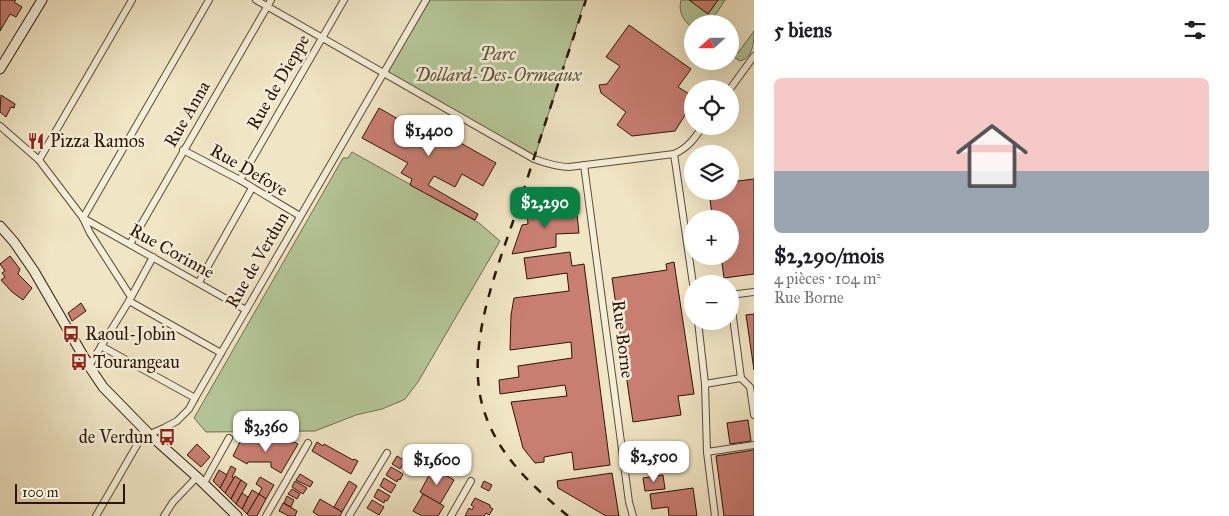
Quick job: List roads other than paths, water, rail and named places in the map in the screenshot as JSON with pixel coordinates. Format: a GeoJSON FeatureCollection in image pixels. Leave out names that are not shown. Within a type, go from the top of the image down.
{"type":"FeatureCollection","features":[{"type":"Feature","properties":{"kind":"street"},"geometry":{"type":"LineString","coordinates":[[0,69],[42,0]]}},
{"type":"Feature","properties":{"kind":"street"},"geometry":{"type":"LineString","coordinates":[[40,160],[132,0]]}},
{"type":"Feature","properties":{"kind":"street"},"geometry":{"type":"LineString","coordinates":[[83,218],[209,0]]}},
{"type":"Feature","properties":{"kind":"street"},"geometry":{"type":"LineString","coordinates":[[256,0],[269,3],[322,36],[534,158],[556,167],[674,154],[684,150],[696,135]]}},
{"type":"Feature","properties":{"kind":"street","name":"Rue de Dieppe"},"geometry":{"type":"LineString","coordinates":[[240,180],[344,0]]}},
{"type":"Feature","properties":{"kind":"street","name":"Rue de Verdun"},"geometry":{"type":"LineString","coordinates":[[96,516],[141,438],[177,421],[189,408],[426,0]]}},
{"type":"Feature","properties":{"kind":"street","name":"Rue Anna"},"geometry":{"type":"LineString","coordinates":[[130,244],[269,3]]}},
{"type":"Feature","properties":{"kind":"street"},"geometry":{"type":"LineString","coordinates":[[737,80],[754,56]]}},
{"type":"Feature","properties":{"kind":"street"},"geometry":{"type":"LineString","coordinates":[[0,126],[40,160],[83,218],[130,299],[221,353]]}},
{"type":"Feature","properties":{"kind":"street","name":"Rue Defoye"},"geometry":{"type":"LineString","coordinates":[[183,150],[240,180],[300,216]]}},
{"type":"Feature","properties":{"kind":"street"},"geometry":{"type":"LineString","coordinates":[[674,154],[692,275]]}},
{"type":"Feature","properties":{"kind":"street","name":"Rue Borne"},"geometry":{"type":"LineString","coordinates":[[584,165],[632,516]]}},
{"type":"Feature","properties":{"kind":"street"},"geometry":{"type":"LineString","coordinates":[[199,282],[252,188]]}},
{"type":"Feature","properties":{"kind":"street","name":"Rue Corinne"},"geometry":{"type":"LineString","coordinates":[[83,218],[246,310]]}},
{"type":"Feature","properties":{"kind":"street"},"geometry":{"type":"LineString","coordinates":[[0,226],[14,242],[34,271],[103,387],[150,435],[237,516]]}},
{"type":"Feature","properties":{"kind":"street"},"geometry":{"type":"LineString","coordinates":[[89,366],[153,257]]}},
{"type":"Feature","properties":{"kind":"street"},"geometry":{"type":"LineString","coordinates":[[739,294],[754,292]]}},
{"type":"Feature","properties":{"kind":"street"},"geometry":{"type":"LineString","coordinates":[[699,330],[705,384],[707,452],[715,516]]}},
{"type":"Feature","properties":{"kind":"street"},"geometry":{"type":"LineString","coordinates":[[735,330],[741,378],[750,387],[754,415]]}},
{"type":"Feature","properties":{"kind":"street"},"geometry":{"type":"LineString","coordinates":[[102,346],[195,398]]}},
{"type":"Feature","properties":{"kind":"street"},"geometry":{"type":"LineString","coordinates":[[705,384],[741,378]]}},
{"type":"Feature","properties":{"kind":"street"},"geometry":{"type":"LineString","coordinates":[[164,516],[173,502],[200,480],[229,438]]}},
{"type":"Feature","properties":{"kind":"street"},"geometry":{"type":"LineString","coordinates":[[266,516],[308,443]]}},
{"type":"Feature","properties":{"kind":"street"},"geometry":{"type":"LineString","coordinates":[[707,452],[754,445]]}},
{"type":"Feature","properties":{"kind":"street"},"geometry":{"type":"LineString","coordinates":[[349,516],[386,453]]}},
{"type":"Feature","properties":{"kind":"street"},"geometry":{"type":"LineString","coordinates":[[452,516],[471,481]]}},
{"type":"Feature","properties":{"kind":"railway"},"geometry":{"type":"LineString","coordinates":[[568,516],[528,480],[505,453],[496,438],[482,404],[478,379],[478,353],[488,298],[496,271],[586,0]]}},
{"type":"Feature","properties":{"kind":"place","name":"Pizza Ramos"},"geometry":{"type":"Point","coordinates":[36,141]}},
{"type":"Feature","properties":{"kind":"place","name":"Raoul-Jobin"},"geometry":{"type":"Point","coordinates":[71,334]}},
{"type":"Feature","properties":{"kind":"place","name":"Tourangeau"},"geometry":{"type":"Point","coordinates":[79,362]}},
{"type":"Feature","properties":{"kind":"place","name":"de Verdun"},"geometry":{"type":"Point","coordinates":[167,437]}},
{"type":"Feature","properties":{"kind":"park label","name":"Parc Dollard-Des-Ormeaux"},"geometry":{"type":"Point","coordinates":[498,64]}}]}
